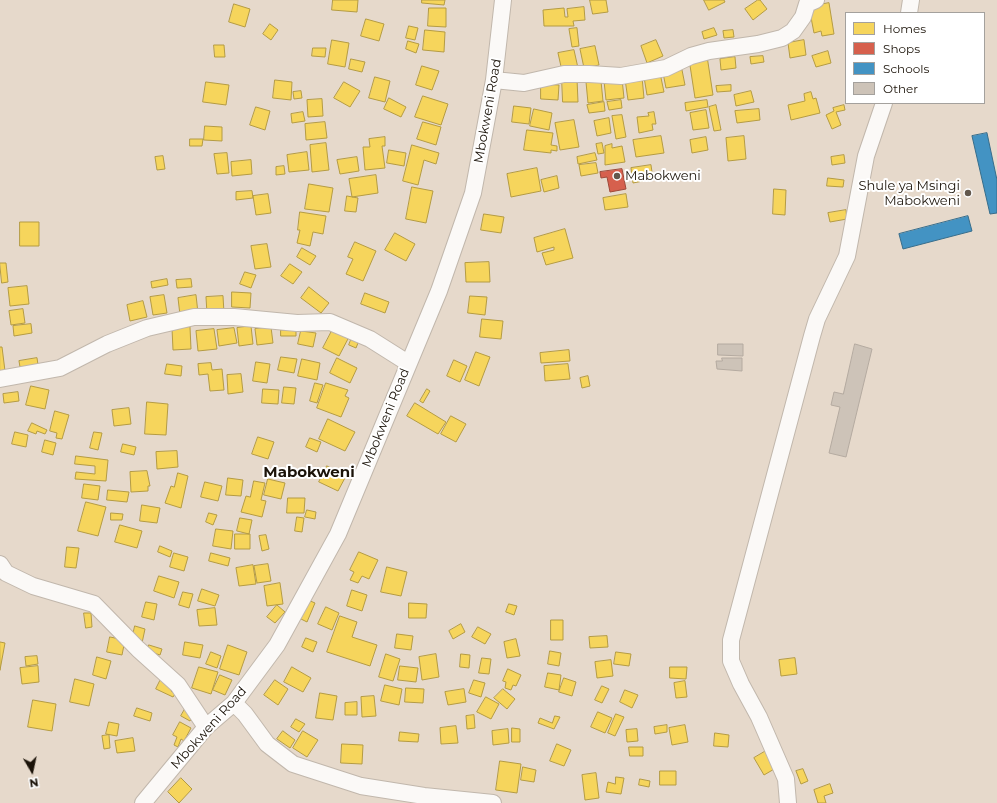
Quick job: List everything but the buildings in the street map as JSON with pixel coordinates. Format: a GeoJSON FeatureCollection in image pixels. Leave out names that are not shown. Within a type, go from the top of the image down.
{"type":"FeatureCollection","features":[{"type":"Feature","properties":{"kind":"street","name":"Mbokweni Road"},"geometry":{"type":"LineString","coordinates":[[143,803],[206,727],[234,703],[277,645],[338,534],[439,291],[473,193],[494,80],[503,0]]}},
{"type":"Feature","properties":{"kind":"street"},"geometry":{"type":"LineString","coordinates":[[494,80],[524,83],[564,74],[621,76],[666,68],[691,56],[709,51],[758,44],[782,38],[793,32],[803,17],[807,4],[816,0]]}},
{"type":"Feature","properties":{"kind":"street"},"geometry":{"type":"LineString","coordinates":[[909,12],[911,0]]}},
{"type":"Feature","properties":{"kind":"street"},"geometry":{"type":"LineString","coordinates":[[788,803],[786,779],[759,717],[741,684],[731,661],[731,640],[817,319],[847,256],[866,156],[884,104]]}},
{"type":"Feature","properties":{"kind":"street"},"geometry":{"type":"LineString","coordinates":[[0,379],[60,368],[106,344],[147,328],[194,317],[234,317],[297,323],[330,322],[370,339],[408,363]]}},
{"type":"Feature","properties":{"kind":"street"},"geometry":{"type":"LineString","coordinates":[[0,564],[6,573],[33,586],[94,604],[133,644],[178,685],[206,727]]}},
{"type":"Feature","properties":{"kind":"street"},"geometry":{"type":"LineString","coordinates":[[234,703],[245,714],[267,744],[293,764],[361,786],[424,796],[493,803]]}},
{"type":"Feature","properties":{"kind":"place","name":"Mabokweni"},"geometry":{"type":"Point","coordinates":[617,176]}},
{"type":"Feature","properties":{"kind":"place","name":"Shule ya Msingi Mabokweni"},"geometry":{"type":"Point","coordinates":[968,193]}},
{"type":"Feature","properties":{"kind":"district","name":"Mabokweni"},"geometry":{"type":"Point","coordinates":[309,473]}}]}
